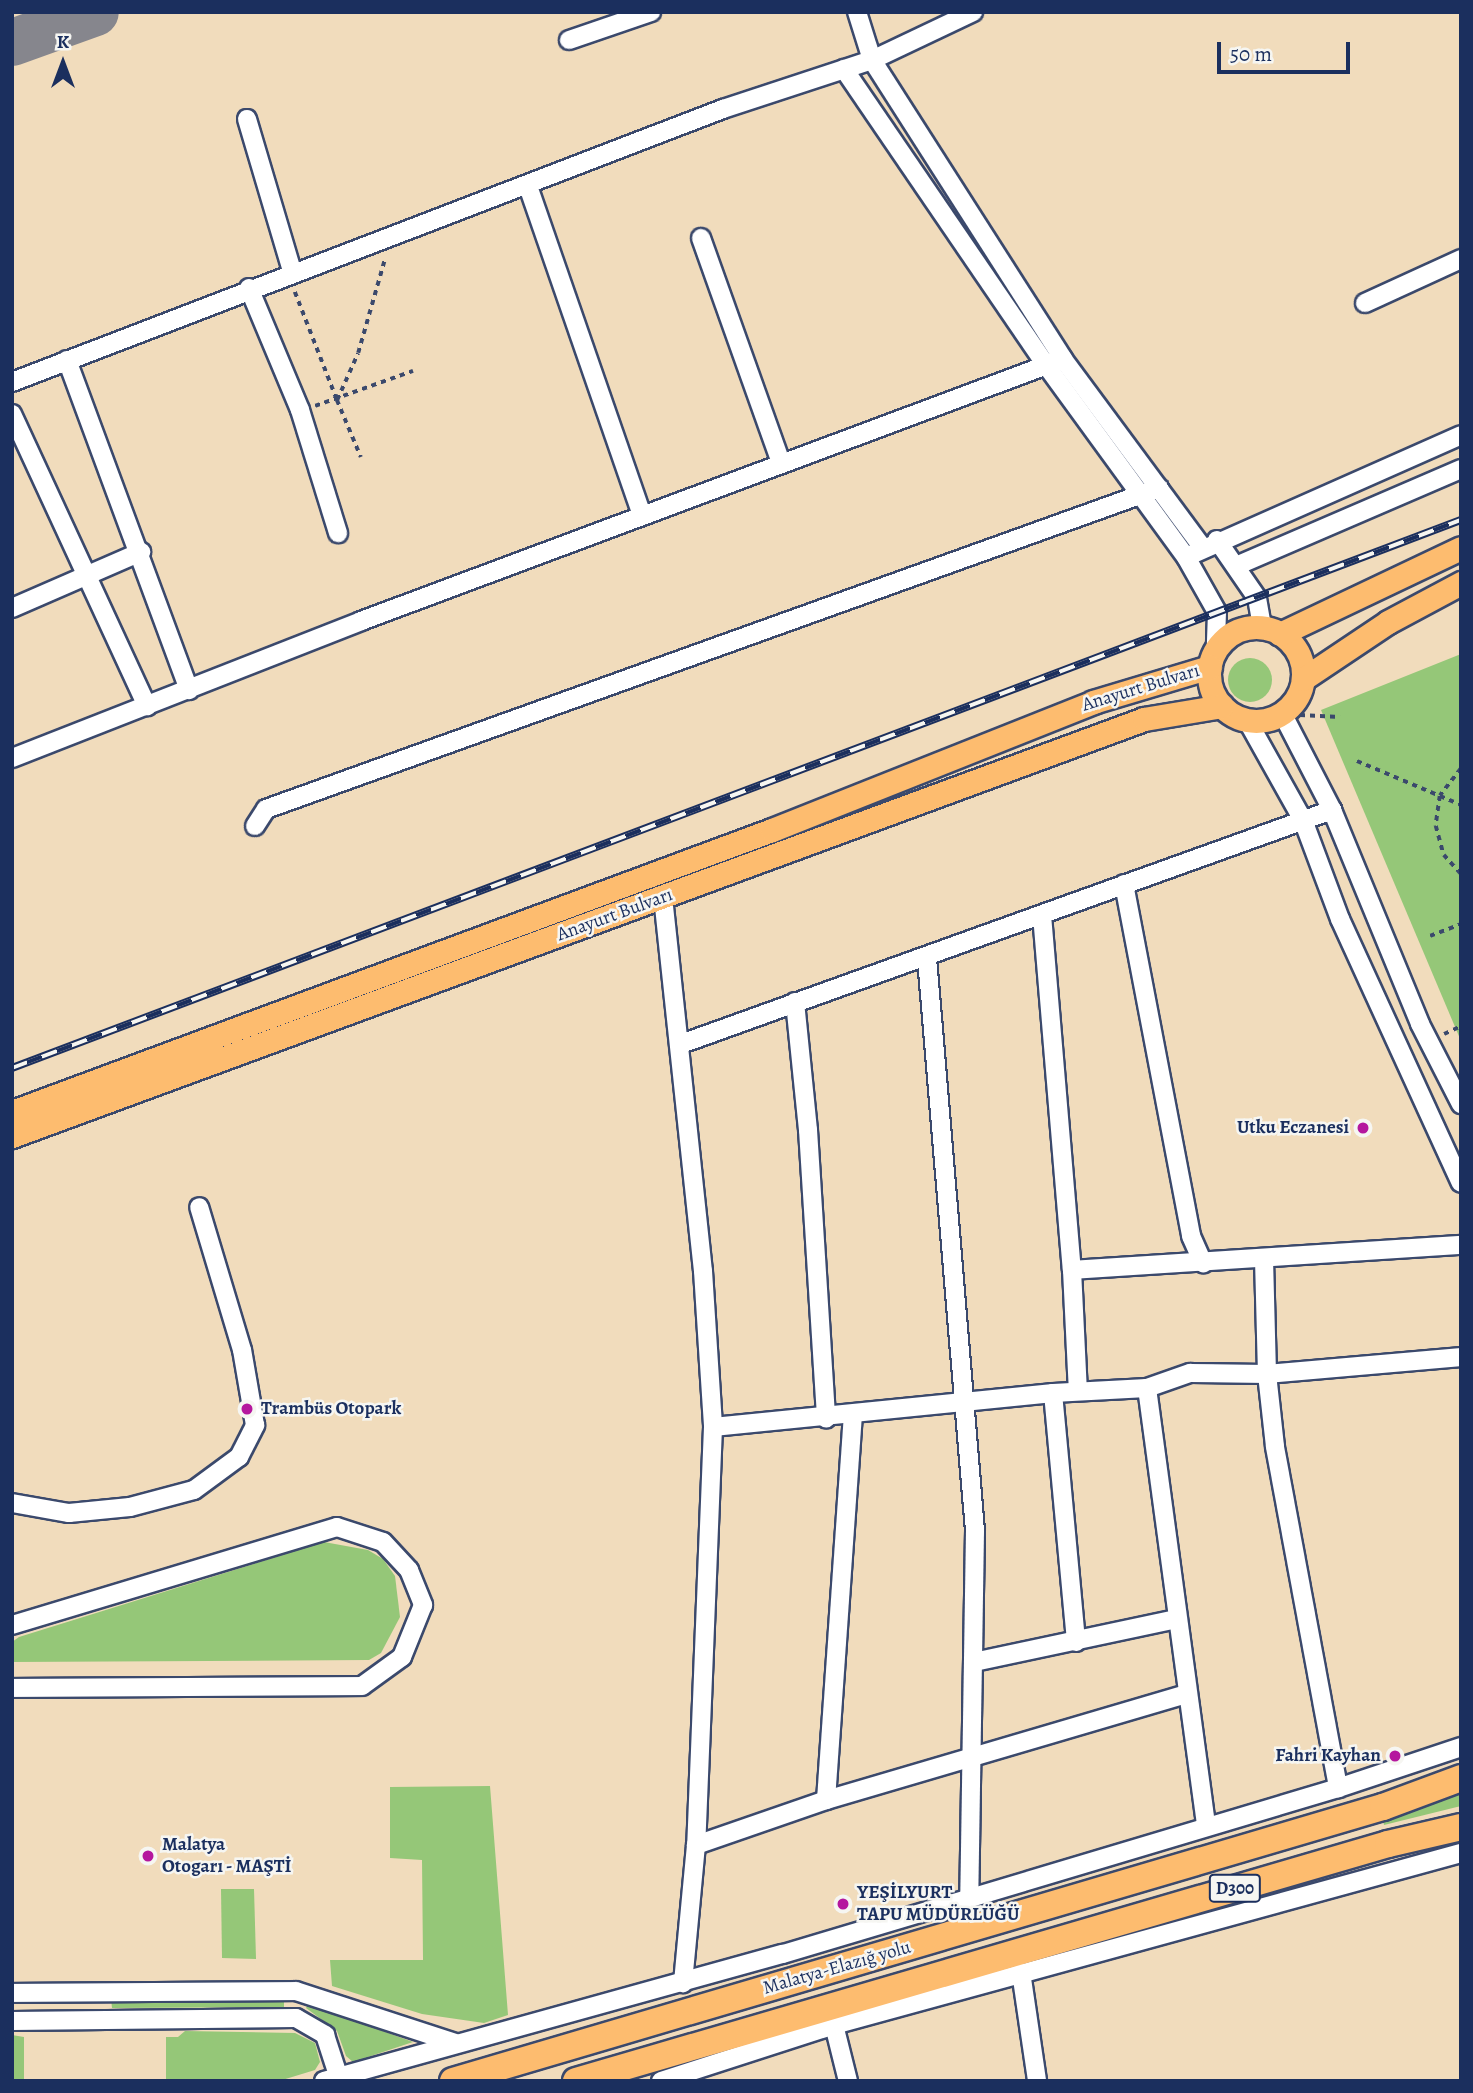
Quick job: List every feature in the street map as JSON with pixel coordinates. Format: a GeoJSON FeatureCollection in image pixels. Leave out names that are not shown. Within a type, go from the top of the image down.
{"type":"FeatureCollection","features":[{"type":"Feature","properties":{"kind":"highway","name":"Malatya-Elazığ yolu"},"geometry":{"type":"LineString","coordinates":[[453,2081],[1383,1807],[1461,1778]]}},
{"type":"Feature","properties":{"kind":"highway","name":"Malatya-Elazığ yolu"},"geometry":{"type":"LineString","coordinates":[[576,2081],[682,2068],[1461,1827]]}},
{"type":"Feature","properties":{"kind":"main road"},"geometry":{"type":"LineString","coordinates":[[1461,548],[1271,630],[1234,632],[1213,658],[1211,689],[1222,706],[1247,720],[1269,719],[1292,704],[1303,679],[1388,622],[1461,583]]}},
{"type":"Feature","properties":{"kind":"main road"},"geometry":{"type":"LineString","coordinates":[[1271,630],[1299,654],[1303,679]]}},
{"type":"Feature","properties":{"kind":"main road","name":"Anayurt Bulvarı"},"geometry":{"type":"LineString","coordinates":[[12,1112],[772,830],[1093,702],[1213,658]]}},
{"type":"Feature","properties":{"kind":"main road","name":"Anayurt Bulvarı"},"geometry":{"type":"LineString","coordinates":[[12,1136],[1144,719],[1222,706]]}},
{"type":"Feature","properties":{"kind":"street"},"geometry":{"type":"LineString","coordinates":[[569,40],[651,12]]}},
{"type":"Feature","properties":{"kind":"street"},"geometry":{"type":"LineString","coordinates":[[857,12],[872,60],[1055,362],[1140,495],[1186,557],[1217,612],[1213,658]]}},
{"type":"Feature","properties":{"kind":"street"},"geometry":{"type":"LineString","coordinates":[[12,382],[290,272],[528,186],[723,109],[872,60],[973,12]]}},
{"type":"Feature","properties":{"kind":"street"},"geometry":{"type":"LineString","coordinates":[[844,69],[1055,362],[1159,488],[1210,544],[1236,566],[1256,598],[1271,630]]}},
{"type":"Feature","properties":{"kind":"street"},"geometry":{"type":"LineString","coordinates":[[247,119],[290,272]]}},
{"type":"Feature","properties":{"kind":"street"},"geometry":{"type":"LineString","coordinates":[[528,186],[642,516]]}},
{"type":"Feature","properties":{"kind":"street"},"geometry":{"type":"LineString","coordinates":[[701,238],[781,463]]}},
{"type":"Feature","properties":{"kind":"street"},"geometry":{"type":"LineString","coordinates":[[1366,303],[1461,259]]}},
{"type":"Feature","properties":{"kind":"street"},"geometry":{"type":"LineString","coordinates":[[249,288],[300,410],[338,533]]}},
{"type":"Feature","properties":{"kind":"street"},"geometry":{"type":"LineString","coordinates":[[67,360],[141,552],[189,690]]}},
{"type":"Feature","properties":{"kind":"street"},"geometry":{"type":"LineString","coordinates":[[12,758],[781,463],[1055,362]]}},
{"type":"Feature","properties":{"kind":"street"},"geometry":{"type":"LineString","coordinates":[[12,414],[147,706]]}},
{"type":"Feature","properties":{"kind":"street"},"geometry":{"type":"LineString","coordinates":[[1186,557],[1210,544],[1461,435]]}},
{"type":"Feature","properties":{"kind":"street"},"geometry":{"type":"LineString","coordinates":[[1236,566],[1461,469]]}},
{"type":"Feature","properties":{"kind":"street"},"geometry":{"type":"LineString","coordinates":[[255,826],[266,809],[1159,488]]}},
{"type":"Feature","properties":{"kind":"street"},"geometry":{"type":"LineString","coordinates":[[12,608],[84,574],[141,552]]}},
{"type":"Feature","properties":{"kind":"street"},"geometry":{"type":"LineString","coordinates":[[1282,713],[1332,810],[1420,1024],[1461,1104]]}},
{"type":"Feature","properties":{"kind":"street"},"geometry":{"type":"LineString","coordinates":[[1247,720],[1303,820],[1340,919],[1461,1183]]}},
{"type":"Feature","properties":{"kind":"street"},"geometry":{"type":"LineString","coordinates":[[681,1044],[927,958],[1332,810]]}},
{"type":"Feature","properties":{"kind":"street"},"geometry":{"type":"LineString","coordinates":[[1124,884],[1191,1236],[1203,1263]]}},
{"type":"Feature","properties":{"kind":"street"},"geometry":{"type":"LineString","coordinates":[[663,897],[681,1044],[713,1427],[696,1845],[683,1983]]}},
{"type":"Feature","properties":{"kind":"street"},"geometry":{"type":"LineString","coordinates":[[1042,915],[1072,1270],[1077,1391]]}},
{"type":"Feature","properties":{"kind":"street"},"geometry":{"type":"LineString","coordinates":[[927,958],[975,1531],[969,1896]]}},
{"type":"Feature","properties":{"kind":"street"},"geometry":{"type":"LineString","coordinates":[[795,1002],[808,1130],[826,1418]]}},
{"type":"Feature","properties":{"kind":"street"},"geometry":{"type":"LineString","coordinates":[[12,1503],[69,1513],[130,1507],[194,1490],[239,1457],[255,1425],[242,1350],[199,1208]]}},
{"type":"Feature","properties":{"kind":"street"},"geometry":{"type":"LineString","coordinates":[[1072,1270],[1461,1245]]}},
{"type":"Feature","properties":{"kind":"street"},"geometry":{"type":"LineString","coordinates":[[1264,1259],[1267,1374],[1275,1447],[1338,1788]]}},
{"type":"Feature","properties":{"kind":"street"},"geometry":{"type":"LineString","coordinates":[[713,1427],[826,1418],[1053,1392],[1147,1388],[1190,1373],[1267,1374],[1461,1357]]}},
{"type":"Feature","properties":{"kind":"street"},"geometry":{"type":"LineString","coordinates":[[1147,1388],[1176,1619],[1206,1825]]}},
{"type":"Feature","properties":{"kind":"street"},"geometry":{"type":"LineString","coordinates":[[1053,1392],[1076,1642]]}},
{"type":"Feature","properties":{"kind":"street"},"geometry":{"type":"LineString","coordinates":[[826,1800],[853,1415]]}},
{"type":"Feature","properties":{"kind":"street"},"geometry":{"type":"LineString","coordinates":[[12,1625],[337,1527],[383,1542],[409,1570],[423,1605],[402,1657],[362,1686],[12,1688]]}},
{"type":"Feature","properties":{"kind":"street"},"geometry":{"type":"LineString","coordinates":[[974,1662],[1176,1619]]}},
{"type":"Feature","properties":{"kind":"street"},"geometry":{"type":"LineString","coordinates":[[696,1845],[826,1800],[1187,1693]]}},
{"type":"Feature","properties":{"kind":"street"},"geometry":{"type":"LineString","coordinates":[[12,2021],[296,2018],[325,2035],[331,2078],[683,1983],[1206,1825],[1338,1788],[1461,1747]]}},
{"type":"Feature","properties":{"kind":"street"},"geometry":{"type":"LineString","coordinates":[[661,2081],[682,2068],[947,1993],[1015,1963],[1461,1853]]}},
{"type":"Feature","properties":{"kind":"street"},"geometry":{"type":"LineString","coordinates":[[1015,1963],[1037,2081]]}},
{"type":"Feature","properties":{"kind":"street"},"geometry":{"type":"LineString","coordinates":[[12,1993],[296,1991],[456,2043]]}},
{"type":"Feature","properties":{"kind":"street"},"geometry":{"type":"LineString","coordinates":[[296,1991],[296,2018]]}},
{"type":"Feature","properties":{"kind":"street"},"geometry":{"type":"LineString","coordinates":[[834,2025],[848,2081]]}},
{"type":"Feature","properties":{"kind":"path"},"geometry":{"type":"LineString","coordinates":[[337,400],[358,353],[394,233]]}},
{"type":"Feature","properties":{"kind":"path"},"geometry":{"type":"LineString","coordinates":[[290,272],[361,457]]}},
{"type":"Feature","properties":{"kind":"path"},"geometry":{"type":"LineString","coordinates":[[300,410],[337,400],[413,371]]}},
{"type":"Feature","properties":{"kind":"path"},"geometry":{"type":"LineString","coordinates":[[1282,713],[1340,717]]}},
{"type":"Feature","properties":{"kind":"path"},"geometry":{"type":"LineString","coordinates":[[1357,761],[1461,805]]}},
{"type":"Feature","properties":{"kind":"path"},"geometry":{"type":"LineString","coordinates":[[1461,769],[1440,796],[1436,814],[1439,841],[1450,865],[1461,874]]}},
{"type":"Feature","properties":{"kind":"path"},"geometry":{"type":"LineString","coordinates":[[1430,936],[1461,924]]}},
{"type":"Feature","properties":{"kind":"green space"},"geometry":{"type":"Polygon","coordinates":[[[1461,654],[1461,1041],[1321,710],[1461,654]]]}},
{"type":"Feature","properties":{"kind":"green space"},"geometry":{"type":"Polygon","coordinates":[[[1250,658],[1265,665],[1272,680],[1265,695],[1250,702],[1235,695],[1228,680],[1235,665],[1250,658]]]}},
{"type":"Feature","properties":{"kind":"green space"},"geometry":{"type":"Polygon","coordinates":[[[324,1542],[368,1550],[383,1559],[395,1576],[400,1617],[381,1653],[369,1660],[12,1662],[12,1642],[19,1637],[324,1542]]]}},
{"type":"Feature","properties":{"kind":"green space"},"geometry":{"type":"Polygon","coordinates":[[[490,1786],[508,2015],[484,2023],[422,2014],[332,1986],[330,1960],[423,1960],[422,1860],[390,1858],[390,1787],[490,1786]]]}},
{"type":"Feature","properties":{"kind":"green space"},"geometry":{"type":"Polygon","coordinates":[[[1461,1789],[1461,1806],[1384,1825],[1382,1817],[1461,1789]]]}},
{"type":"Feature","properties":{"kind":"green space"},"geometry":{"type":"Polygon","coordinates":[[[221,1889],[254,1889],[256,1959],[222,1958],[221,1889]]]}},
{"type":"Feature","properties":{"kind":"green space"},"geometry":{"type":"Polygon","coordinates":[[[284,1998],[284,2007],[112,2008],[111,1999],[284,1998]]]}},
{"type":"Feature","properties":{"kind":"green space"},"geometry":{"type":"Polygon","coordinates":[[[308,2004],[413,2042],[353,2062],[346,2056],[337,2031],[306,2008],[308,2004]]]}},
{"type":"Feature","properties":{"kind":"green space"},"geometry":{"type":"Polygon","coordinates":[[[185,2031],[295,2033],[315,2043],[320,2062],[315,2070],[279,2081],[166,2081],[166,2037],[178,2037],[185,2031]]]}},
{"type":"Feature","properties":{"kind":"green space"},"geometry":{"type":"Polygon","coordinates":[[[12,2035],[24,2037],[24,2081],[12,2081],[12,2035]]]}},
{"type":"Feature","properties":{"kind":"taxiway"},"geometry":{"type":"LineString","coordinates":[[12,42],[95,12]]}},
{"type":"Feature","properties":{"kind":"railway"},"geometry":{"type":"LineString","coordinates":[[12,1068],[1461,520]]}},
{"type":"Feature","properties":{"kind":"place","name":"Utku Eczanesi"},"geometry":{"type":"Point","coordinates":[1363,1128]}},
{"type":"Feature","properties":{"kind":"place","name":"Trambüs Otopark"},"geometry":{"type":"Point","coordinates":[247,1409]}},
{"type":"Feature","properties":{"kind":"place","name":"Fahri Kayhan"},"geometry":{"type":"Point","coordinates":[1395,1756]}},
{"type":"Feature","properties":{"kind":"place","name":"Malatya Otogarı - MAŞTİ"},"geometry":{"type":"Point","coordinates":[148,1856]}},
{"type":"Feature","properties":{"kind":"place","name":"YEŞİLYURT TAPU MÜDÜRLÜĞÜ"},"geometry":{"type":"Point","coordinates":[843,1904]}}]}
